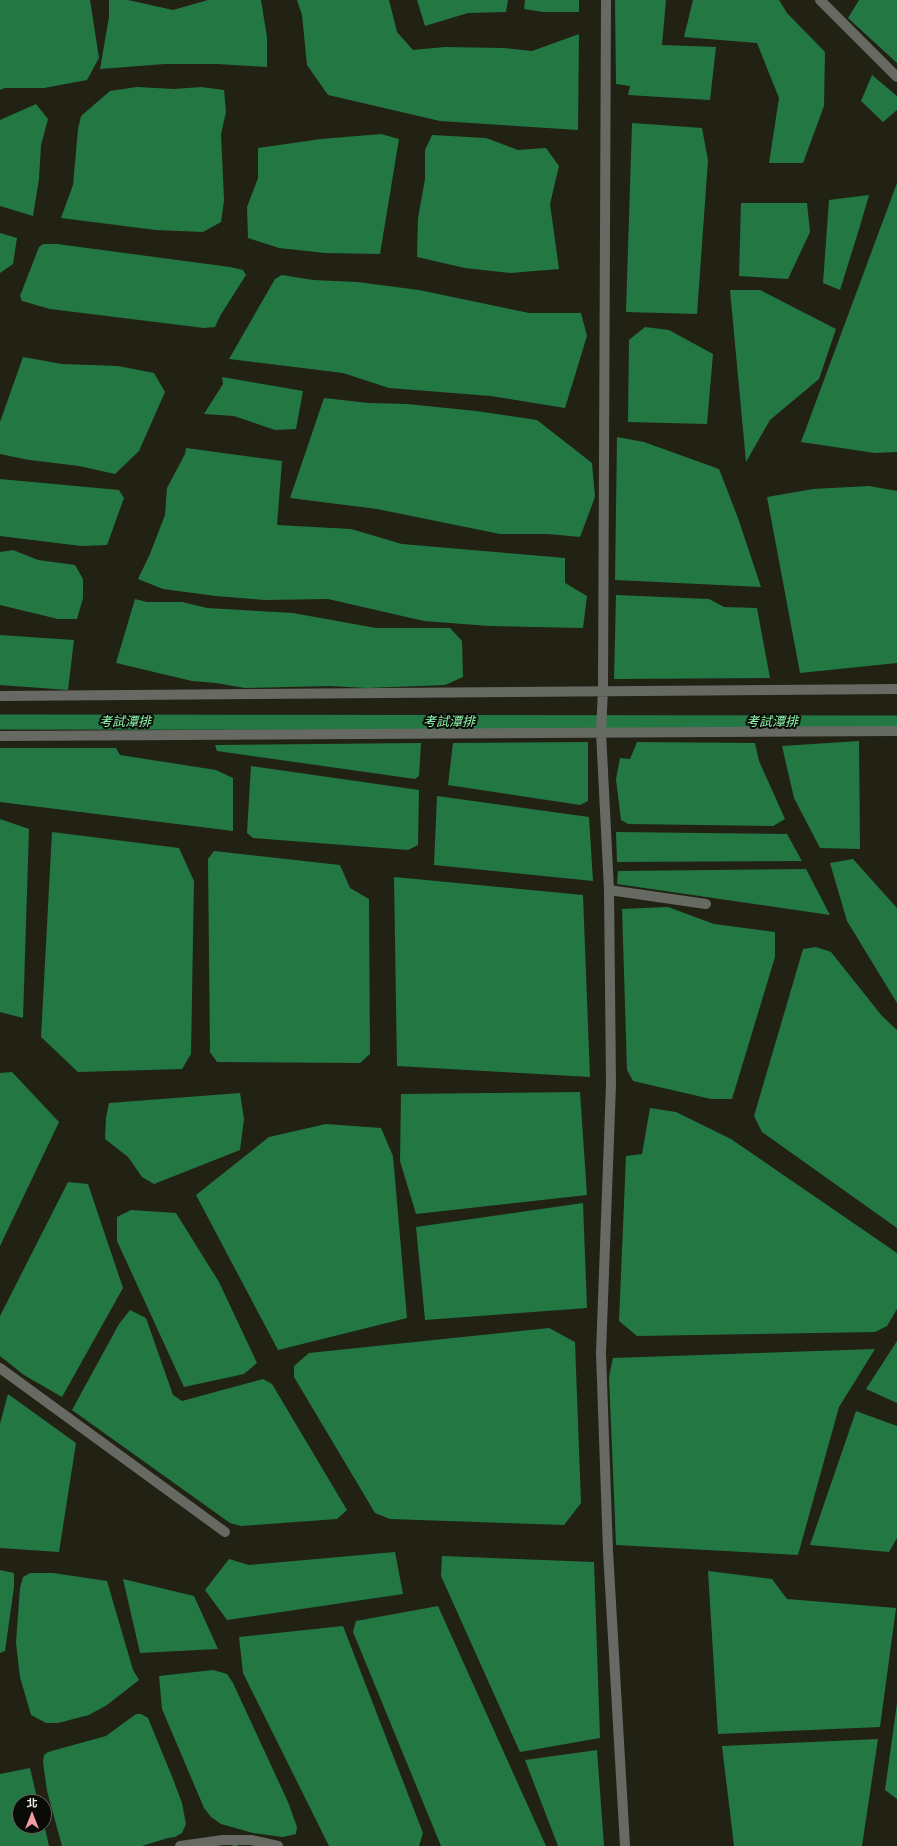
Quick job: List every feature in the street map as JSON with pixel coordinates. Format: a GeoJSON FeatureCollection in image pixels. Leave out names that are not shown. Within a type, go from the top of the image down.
{"type":"FeatureCollection","features":[{"type":"Feature","properties":{"kind":"lane"},"geometry":{"type":"LineString","coordinates":[[606,0],[601,729],[609,890],[611,1084],[601,1353],[608,1552],[625,1846]]}},
{"type":"Feature","properties":{"kind":"lane"},"geometry":{"type":"LineString","coordinates":[[820,0],[897,78]]}},
{"type":"Feature","properties":{"kind":"lane"},"geometry":{"type":"LineString","coordinates":[[0,696],[602,693],[897,689]]}},
{"type":"Feature","properties":{"kind":"lane"},"geometry":{"type":"LineString","coordinates":[[0,736],[601,729],[897,731]]}},
{"type":"Feature","properties":{"kind":"lane"},"geometry":{"type":"LineString","coordinates":[[609,890],[706,904]]}},
{"type":"Feature","properties":{"kind":"lane"},"geometry":{"type":"LineString","coordinates":[[0,1368],[225,1532]]}},
{"type":"Feature","properties":{"kind":"lane"},"geometry":{"type":"LineString","coordinates":[[180,1846],[222,1840],[251,1840],[278,1846]]}},
{"type":"Feature","properties":{"kind":"shaded area"},"geometry":{"type":"Polygon","coordinates":[[[0,0],[90,0],[99,58],[87,80],[44,88],[5,88],[0,90],[0,0]]]}},
{"type":"Feature","properties":{"kind":"shaded area"},"geometry":{"type":"Polygon","coordinates":[[[109,0],[128,0],[173,10],[208,0],[261,0],[267,37],[267,67],[217,64],[165,64],[100,69],[109,17],[109,0]]]}},
{"type":"Feature","properties":{"kind":"shaded area"},"geometry":{"type":"Polygon","coordinates":[[[297,0],[389,0],[397,32],[413,50],[445,47],[504,48],[532,51],[579,34],[578,130],[440,121],[328,95],[307,65],[302,15],[297,0]]]}},
{"type":"Feature","properties":{"kind":"shaded area"},"geometry":{"type":"Polygon","coordinates":[[[417,0],[508,0],[506,12],[468,13],[425,26],[417,0]]]}},
{"type":"Feature","properties":{"kind":"shaded area"},"geometry":{"type":"Polygon","coordinates":[[[525,0],[579,0],[579,12],[543,12],[524,9],[525,0]]]}},
{"type":"Feature","properties":{"kind":"shaded area"},"geometry":{"type":"Polygon","coordinates":[[[615,0],[666,0],[662,45],[716,47],[710,100],[628,95],[630,86],[616,84],[615,0]]]}},
{"type":"Feature","properties":{"kind":"shaded area"},"geometry":{"type":"Polygon","coordinates":[[[693,0],[779,0],[787,13],[825,52],[824,106],[803,163],[769,163],[779,98],[757,43],[684,37],[693,0]]]}},
{"type":"Feature","properties":{"kind":"shaded area"},"geometry":{"type":"Polygon","coordinates":[[[859,0],[897,0],[897,63],[848,18],[859,0]]]}},
{"type":"Feature","properties":{"kind":"shaded area"},"geometry":{"type":"Polygon","coordinates":[[[872,75],[897,96],[897,110],[883,122],[861,101],[872,75]]]}},
{"type":"Feature","properties":{"kind":"shaded area"},"geometry":{"type":"Polygon","coordinates":[[[137,87],[174,89],[201,87],[224,90],[226,112],[221,134],[224,200],[221,222],[203,232],[156,230],[61,218],[73,185],[78,129],[81,116],[110,91],[137,87]]]}},
{"type":"Feature","properties":{"kind":"shaded area"},"geometry":{"type":"Polygon","coordinates":[[[36,104],[48,119],[41,145],[39,179],[33,216],[0,206],[0,120],[36,104]]]}},
{"type":"Feature","properties":{"kind":"shaded area"},"geometry":{"type":"Polygon","coordinates":[[[632,123],[702,128],[708,160],[697,314],[626,312],[632,123]]]}},
{"type":"Feature","properties":{"kind":"shaded area"},"geometry":{"type":"Polygon","coordinates":[[[381,134],[399,139],[380,254],[325,253],[279,248],[248,238],[247,207],[258,178],[258,148],[321,139],[381,134]]]}},
{"type":"Feature","properties":{"kind":"shaded area"},"geometry":{"type":"Polygon","coordinates":[[[432,135],[486,138],[518,150],[546,148],[559,166],[550,204],[559,269],[510,273],[465,268],[417,257],[418,218],[425,179],[425,150],[432,135]]]}},
{"type":"Feature","properties":{"kind":"shaded area"},"geometry":{"type":"Polygon","coordinates":[[[897,183],[897,452],[875,453],[801,442],[897,183]]]}},
{"type":"Feature","properties":{"kind":"shaded area"},"geometry":{"type":"Polygon","coordinates":[[[869,195],[840,290],[823,283],[829,200],[869,195]]]}},
{"type":"Feature","properties":{"kind":"shaded area"},"geometry":{"type":"Polygon","coordinates":[[[741,203],[807,203],[810,232],[788,279],[739,276],[741,203]]]}},
{"type":"Feature","properties":{"kind":"shaded area"},"geometry":{"type":"Polygon","coordinates":[[[0,233],[17,238],[13,264],[0,273],[0,233]]]}},
{"type":"Feature","properties":{"kind":"shaded area"},"geometry":{"type":"Polygon","coordinates":[[[43,244],[57,244],[230,267],[243,270],[246,275],[220,316],[215,327],[204,328],[50,309],[22,301],[20,296],[39,247],[43,244]]]}},
{"type":"Feature","properties":{"kind":"shaded area"},"geometry":{"type":"Polygon","coordinates":[[[282,275],[313,280],[357,282],[419,290],[529,313],[581,313],[587,336],[565,408],[491,396],[389,388],[343,373],[229,359],[275,279],[282,275]]]}},
{"type":"Feature","properties":{"kind":"shaded area"},"geometry":{"type":"Polygon","coordinates":[[[730,290],[760,290],[836,329],[819,379],[770,420],[746,462],[730,290]]]}},
{"type":"Feature","properties":{"kind":"shaded area"},"geometry":{"type":"Polygon","coordinates":[[[645,327],[669,330],[713,354],[707,424],[628,422],[629,340],[645,327]]]}},
{"type":"Feature","properties":{"kind":"shaded area"},"geometry":{"type":"Polygon","coordinates":[[[23,357],[62,364],[118,366],[154,373],[165,392],[139,451],[115,474],[79,466],[29,460],[0,454],[0,422],[23,357]]]}},
{"type":"Feature","properties":{"kind":"shaded area"},"geometry":{"type":"Polygon","coordinates":[[[222,377],[303,391],[296,429],[275,430],[234,416],[204,414],[223,384],[222,377]]]}},
{"type":"Feature","properties":{"kind":"shaded area"},"geometry":{"type":"Polygon","coordinates":[[[324,398],[476,411],[537,420],[592,463],[595,497],[580,537],[548,534],[500,534],[377,509],[290,498],[324,398]]]}},
{"type":"Feature","properties":{"kind":"shaded area"},"geometry":{"type":"Polygon","coordinates":[[[617,437],[644,442],[719,469],[738,518],[761,587],[615,580],[617,437]]]}},
{"type":"Feature","properties":{"kind":"shaded area"},"geometry":{"type":"Polygon","coordinates":[[[186,448],[282,461],[277,525],[351,529],[402,544],[565,558],[565,583],[587,596],[583,628],[489,626],[424,621],[328,599],[265,600],[216,596],[163,589],[138,579],[150,554],[165,515],[167,488],[185,454],[186,448]]]}},
{"type":"Feature","properties":{"kind":"shaded area"},"geometry":{"type":"Polygon","coordinates":[[[0,479],[119,490],[124,498],[107,545],[81,546],[0,536],[0,479]]]}},
{"type":"Feature","properties":{"kind":"shaded area"},"geometry":{"type":"Polygon","coordinates":[[[869,486],[897,491],[897,663],[800,673],[767,497],[813,489],[869,486]]]}},
{"type":"Feature","properties":{"kind":"shaded area"},"geometry":{"type":"Polygon","coordinates":[[[13,550],[38,560],[75,565],[83,579],[83,598],[77,619],[58,619],[0,605],[0,552],[13,550]]]}},
{"type":"Feature","properties":{"kind":"shaded area"},"geometry":{"type":"Polygon","coordinates":[[[616,595],[709,599],[724,607],[757,608],[770,678],[614,679],[616,595]]]}},
{"type":"Feature","properties":{"kind":"shaded area"},"geometry":{"type":"Polygon","coordinates":[[[135,599],[147,602],[182,602],[207,608],[293,613],[376,628],[450,628],[462,641],[463,677],[445,685],[367,688],[329,686],[245,688],[192,681],[116,663],[135,599]]]}},
{"type":"Feature","properties":{"kind":"shaded area"},"geometry":{"type":"Polygon","coordinates":[[[0,635],[74,640],[68,690],[0,685],[0,635]]]}},
{"type":"Feature","properties":{"kind":"shaded area"},"geometry":{"type":"Polygon","coordinates":[[[859,741],[860,849],[820,848],[794,798],[782,746],[859,741]]]}},
{"type":"Feature","properties":{"kind":"shaded area"},"geometry":{"type":"Polygon","coordinates":[[[588,742],[588,801],[580,805],[448,785],[453,743],[588,742]]]}},
{"type":"Feature","properties":{"kind":"shaded area"},"geometry":{"type":"Polygon","coordinates":[[[637,742],[755,743],[759,761],[785,819],[773,826],[628,824],[621,820],[616,779],[620,758],[630,759],[637,742]]]}},
{"type":"Feature","properties":{"kind":"shaded area"},"geometry":{"type":"Polygon","coordinates":[[[421,743],[419,776],[415,779],[217,751],[215,745],[421,743]]]}},
{"type":"Feature","properties":{"kind":"shaded area"},"geometry":{"type":"Polygon","coordinates":[[[0,748],[116,748],[120,755],[216,770],[233,778],[233,831],[0,802],[0,748]]]}},
{"type":"Feature","properties":{"kind":"shaded area"},"geometry":{"type":"Polygon","coordinates":[[[251,766],[419,790],[418,845],[408,850],[253,838],[247,833],[251,766]]]}},
{"type":"Feature","properties":{"kind":"shaded area"},"geometry":{"type":"Polygon","coordinates":[[[437,796],[589,817],[593,881],[434,865],[437,796]]]}},
{"type":"Feature","properties":{"kind":"shaded area"},"geometry":{"type":"Polygon","coordinates":[[[0,819],[29,829],[23,1018],[0,1012],[0,819]]]}},
{"type":"Feature","properties":{"kind":"shaded area"},"geometry":{"type":"Polygon","coordinates":[[[52,832],[179,848],[194,881],[191,1054],[182,1069],[78,1072],[41,1037],[52,832]]]}},
{"type":"Feature","properties":{"kind":"shaded area"},"geometry":{"type":"Polygon","coordinates":[[[616,832],[787,834],[802,861],[617,862],[616,832]]]}},
{"type":"Feature","properties":{"kind":"shaded area"},"geometry":{"type":"Polygon","coordinates":[[[214,851],[340,865],[350,888],[369,899],[370,1054],[360,1063],[217,1062],[210,1052],[208,859],[214,851]]]}},
{"type":"Feature","properties":{"kind":"shaded area"},"geometry":{"type":"Polygon","coordinates":[[[853,859],[897,908],[897,1003],[847,921],[830,863],[853,859]]]}},
{"type":"Feature","properties":{"kind":"shaded area"},"geometry":{"type":"Polygon","coordinates":[[[806,869],[830,915],[617,884],[618,871],[806,869]]]}},
{"type":"Feature","properties":{"kind":"shaded area"},"geometry":{"type":"Polygon","coordinates":[[[394,877],[583,895],[590,1077],[397,1066],[394,877]]]}},
{"type":"Feature","properties":{"kind":"shaded area"},"geometry":{"type":"Polygon","coordinates":[[[668,907],[714,924],[775,932],[775,957],[732,1099],[711,1099],[633,1081],[627,1070],[622,909],[668,907]]]}},
{"type":"Feature","properties":{"kind":"shaded area"},"geometry":{"type":"Polygon","coordinates":[[[816,947],[831,952],[882,1016],[897,1030],[897,1228],[762,1132],[754,1116],[803,949],[816,947]]]}},
{"type":"Feature","properties":{"kind":"shaded area"},"geometry":{"type":"Polygon","coordinates":[[[12,1072],[59,1122],[0,1246],[0,1073],[12,1072]]]}},
{"type":"Feature","properties":{"kind":"shaded area"},"geometry":{"type":"Polygon","coordinates":[[[580,1092],[587,1195],[416,1214],[400,1161],[401,1094],[580,1092]]]}},
{"type":"Feature","properties":{"kind":"shaded area"},"geometry":{"type":"Polygon","coordinates":[[[240,1093],[244,1119],[240,1150],[154,1184],[142,1177],[128,1157],[105,1139],[106,1118],[109,1103],[240,1093]]]}},
{"type":"Feature","properties":{"kind":"shaded area"},"geometry":{"type":"Polygon","coordinates":[[[650,1108],[676,1112],[731,1139],[897,1253],[897,1309],[887,1326],[875,1332],[637,1336],[619,1321],[626,1156],[642,1154],[650,1108]]]}},
{"type":"Feature","properties":{"kind":"shaded area"},"geometry":{"type":"Polygon","coordinates":[[[326,1124],[381,1128],[393,1156],[407,1318],[278,1350],[196,1195],[269,1137],[326,1124]]]}},
{"type":"Feature","properties":{"kind":"shaded area"},"geometry":{"type":"Polygon","coordinates":[[[68,1182],[88,1184],[123,1288],[62,1397],[24,1375],[0,1356],[0,1316],[68,1182]]]}},
{"type":"Feature","properties":{"kind":"shaded area"},"geometry":{"type":"Polygon","coordinates":[[[583,1203],[587,1308],[425,1320],[416,1227],[583,1203]]]}},
{"type":"Feature","properties":{"kind":"shaded area"},"geometry":{"type":"Polygon","coordinates":[[[131,1210],[176,1213],[219,1282],[257,1363],[244,1374],[184,1387],[117,1241],[117,1217],[131,1210]]]}},
{"type":"Feature","properties":{"kind":"shaded area"},"geometry":{"type":"Polygon","coordinates":[[[130,1310],[146,1318],[173,1395],[182,1401],[263,1379],[272,1384],[347,1510],[337,1519],[241,1526],[230,1523],[72,1410],[119,1324],[130,1310]]]}},
{"type":"Feature","properties":{"kind":"shaded area"},"geometry":{"type":"Polygon","coordinates":[[[549,1328],[575,1342],[581,1503],[564,1525],[390,1519],[375,1513],[294,1377],[294,1366],[309,1353],[549,1328]]]}},
{"type":"Feature","properties":{"kind":"shaded area"},"geometry":{"type":"Polygon","coordinates":[[[897,1341],[897,1403],[866,1389],[897,1341]]]}},
{"type":"Feature","properties":{"kind":"shaded area"},"geometry":{"type":"Polygon","coordinates":[[[875,1349],[839,1407],[798,1555],[616,1545],[609,1377],[613,1358],[875,1349]]]}},
{"type":"Feature","properties":{"kind":"shaded area"},"geometry":{"type":"Polygon","coordinates":[[[8,1394],[76,1443],[59,1552],[0,1548],[0,1424],[8,1394]]]}},
{"type":"Feature","properties":{"kind":"shaded area"},"geometry":{"type":"Polygon","coordinates":[[[856,1411],[897,1426],[897,1538],[889,1552],[810,1545],[856,1411]]]}},
{"type":"Feature","properties":{"kind":"shaded area"},"geometry":{"type":"Polygon","coordinates":[[[395,1552],[403,1594],[227,1620],[205,1590],[229,1559],[249,1565],[395,1552]]]}},
{"type":"Feature","properties":{"kind":"shaded area"},"geometry":{"type":"Polygon","coordinates":[[[442,1556],[594,1562],[600,1738],[520,1752],[441,1576],[442,1556]]]}},
{"type":"Feature","properties":{"kind":"shaded area"},"geometry":{"type":"Polygon","coordinates":[[[0,1570],[14,1573],[14,1587],[5,1651],[0,1653],[0,1570]]]}},
{"type":"Feature","properties":{"kind":"shaded area"},"geometry":{"type":"Polygon","coordinates":[[[708,1571],[772,1579],[787,1599],[896,1608],[880,1727],[718,1734],[708,1571]]]}},
{"type":"Feature","properties":{"kind":"shaded area"},"geometry":{"type":"Polygon","coordinates":[[[30,1573],[53,1573],[107,1581],[133,1670],[139,1680],[107,1705],[89,1715],[58,1723],[46,1723],[31,1715],[20,1677],[16,1643],[20,1588],[23,1577],[30,1573]]]}},
{"type":"Feature","properties":{"kind":"shaded area"},"geometry":{"type":"Polygon","coordinates":[[[123,1579],[194,1596],[218,1649],[140,1653],[123,1579]]]}},
{"type":"Feature","properties":{"kind":"shaded area"},"geometry":{"type":"Polygon","coordinates":[[[438,1606],[546,1846],[441,1846],[353,1632],[356,1621],[438,1606]]]}},
{"type":"Feature","properties":{"kind":"shaded area"},"geometry":{"type":"Polygon","coordinates":[[[343,1626],[423,1833],[419,1846],[329,1846],[243,1673],[239,1637],[343,1626]]]}},
{"type":"Feature","properties":{"kind":"shaded area"},"geometry":{"type":"Polygon","coordinates":[[[213,1670],[227,1674],[233,1683],[288,1802],[297,1827],[296,1834],[283,1837],[253,1833],[221,1824],[211,1817],[204,1808],[162,1709],[159,1676],[213,1670]]]}},
{"type":"Feature","properties":{"kind":"shaded area"},"geometry":{"type":"Polygon","coordinates":[[[897,1703],[897,1799],[885,1790],[897,1703]]]}},
{"type":"Feature","properties":{"kind":"shaded area"},"geometry":{"type":"Polygon","coordinates":[[[136,1714],[141,1714],[148,1718],[182,1803],[186,1824],[182,1833],[175,1837],[142,1846],[62,1846],[52,1809],[52,1794],[48,1794],[47,1791],[43,1762],[44,1755],[48,1752],[106,1736],[136,1714]]]}},
{"type":"Feature","properties":{"kind":"shaded area"},"geometry":{"type":"Polygon","coordinates":[[[878,1739],[862,1846],[734,1846],[722,1746],[878,1739]]]}},
{"type":"Feature","properties":{"kind":"shaded area"},"geometry":{"type":"Polygon","coordinates":[[[597,1750],[604,1846],[558,1846],[525,1760],[597,1750]]]}},
{"type":"Feature","properties":{"kind":"shaded area"},"geometry":{"type":"Polygon","coordinates":[[[30,1768],[36,1794],[12,1794],[12,1834],[46,1834],[49,1846],[0,1846],[0,1774],[30,1768]]]}},
{"type":"Feature","properties":{"kind":"waterway","name":"考試潭排"},"geometry":{"type":"LineString","coordinates":[[0,722],[897,723]]}}]}
